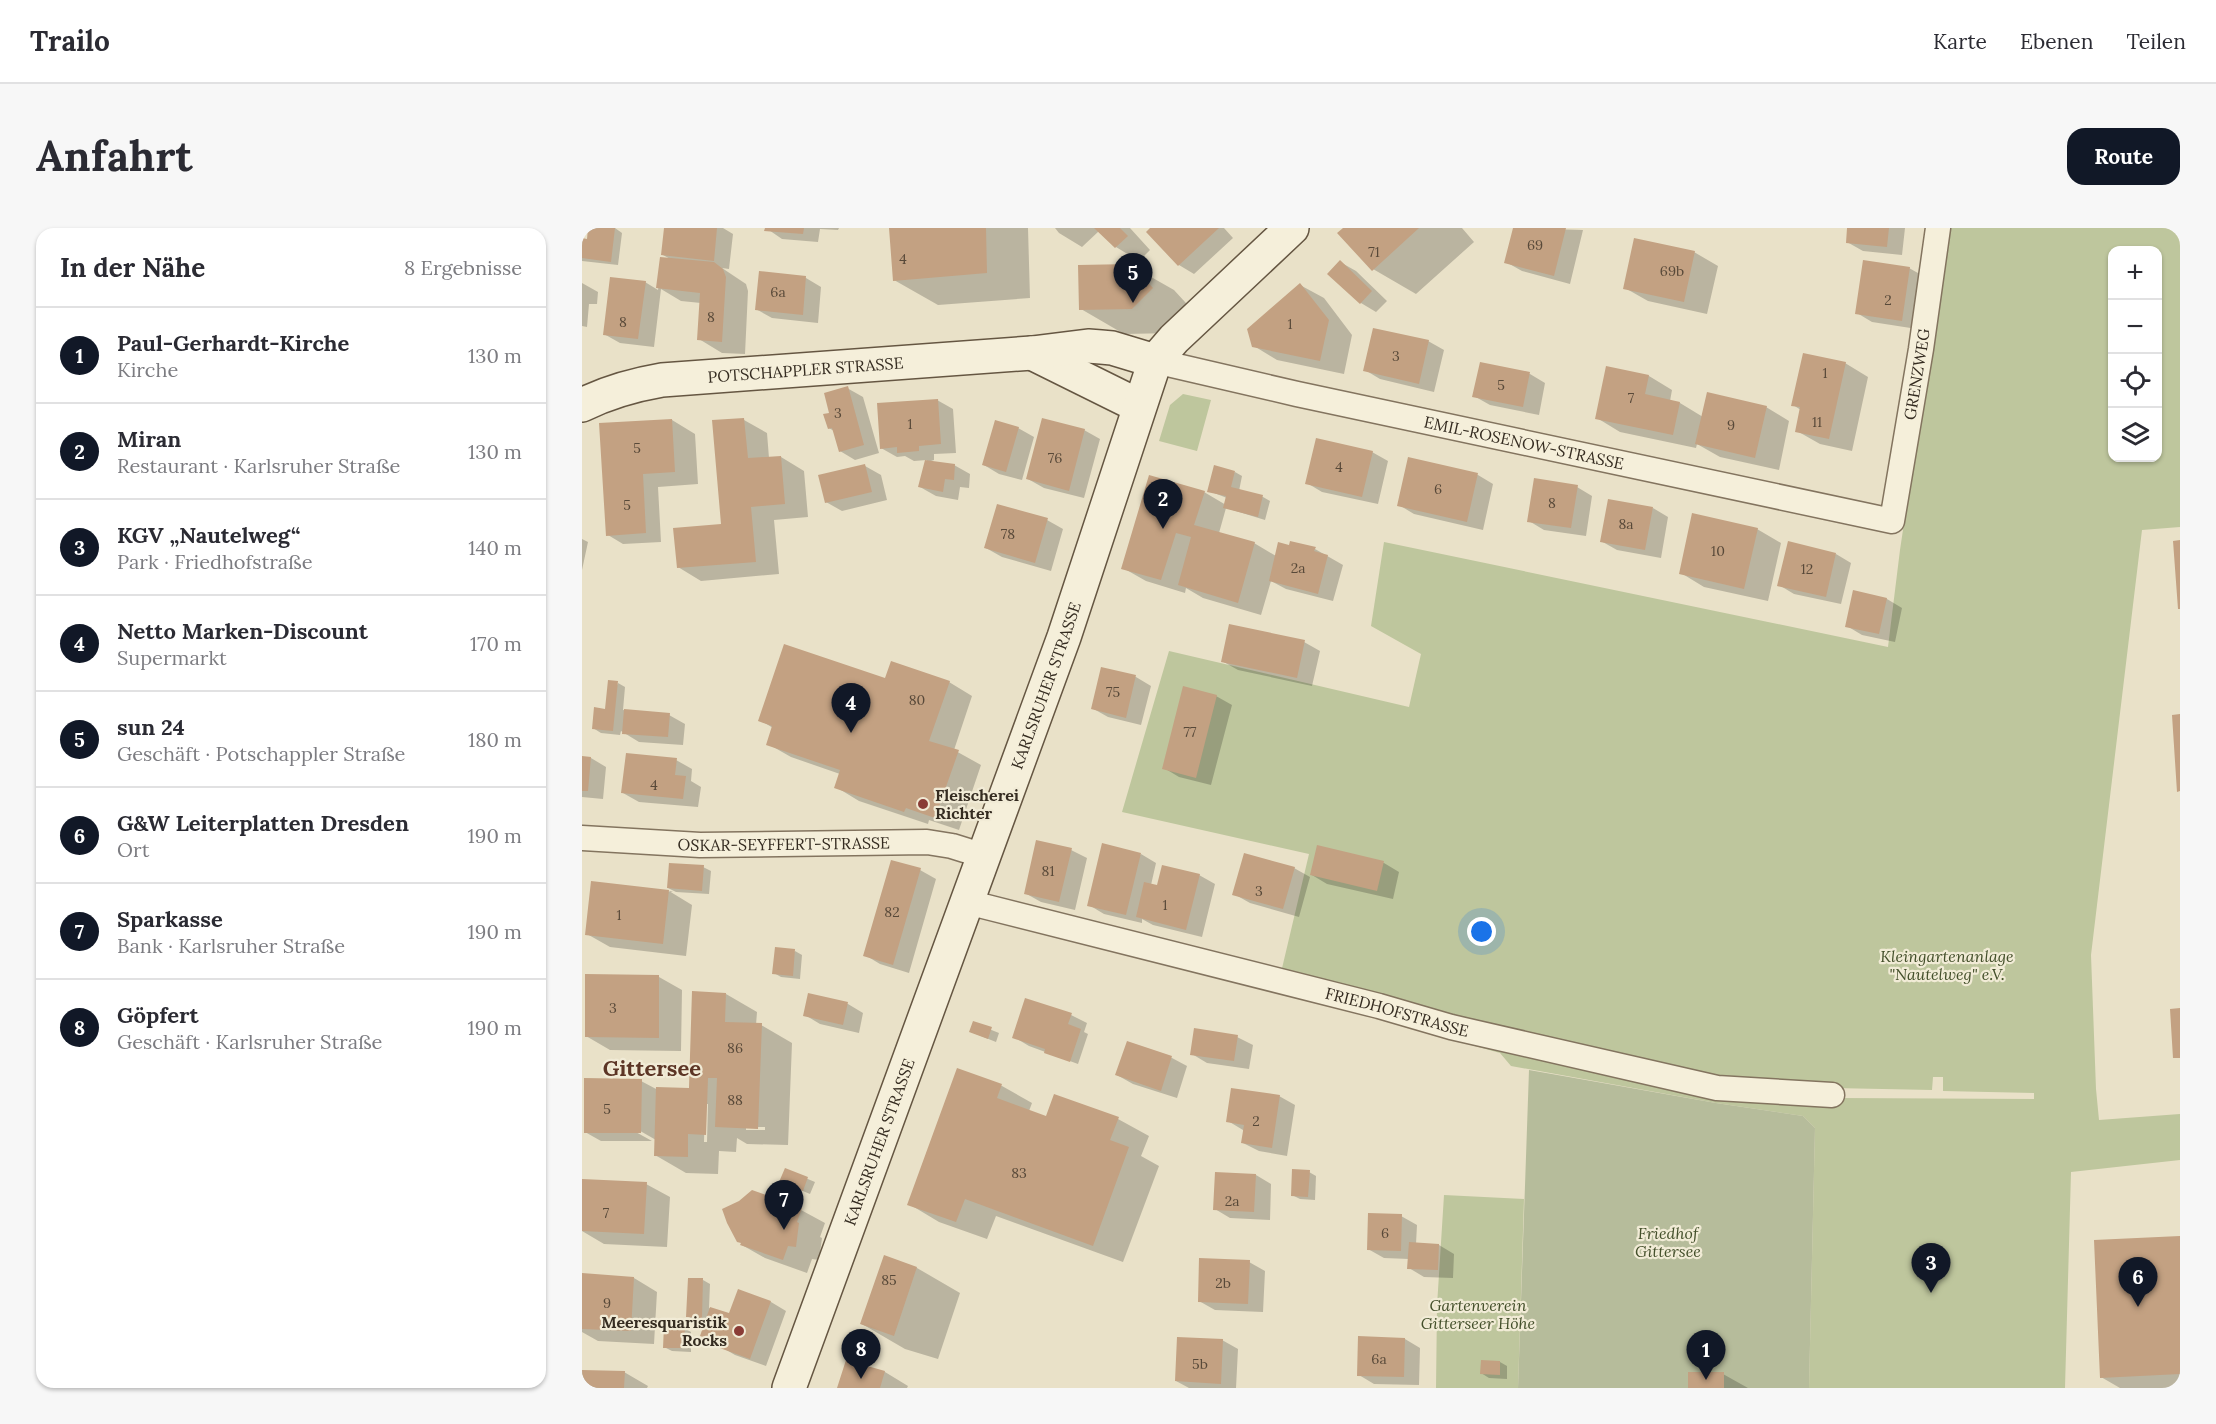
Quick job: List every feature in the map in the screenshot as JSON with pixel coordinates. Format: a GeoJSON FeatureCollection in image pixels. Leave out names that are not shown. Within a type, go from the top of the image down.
{"type":"FeatureCollection","features":[{"type":"Feature","properties":{"kind":"street","name":"KARLSRUHER STRASSE"},"geometry":{"type":"LineString","coordinates":[[789,1388],[1064,637],[1155,361],[1174,339],[1292,228]]}},
{"type":"Feature","properties":{"kind":"street","name":"GRENZWEG"},"geometry":{"type":"LineString","coordinates":[[1892,521],[1921,349],[1938,228]]}},
{"type":"Feature","properties":{"kind":"street","name":"POTSCHAPPLER STRASSE"},"geometry":{"type":"LineString","coordinates":[[582,405],[603,394],[632,385],[662,380],[1032,353],[1088,346],[1112,348],[1155,361]]}},
{"type":"Feature","properties":{"kind":"street"},"geometry":{"type":"LineString","coordinates":[[1032,353],[1139,406]]}},
{"type":"Feature","properties":{"kind":"street","name":"EMIL-ROSENOW-STRASSE"},"geometry":{"type":"LineString","coordinates":[[1155,361],[1298,394],[1892,521]]}},
{"type":"Feature","properties":{"kind":"street","name":"OSKAR-SEYFFERT-STRASSE"},"geometry":{"type":"LineString","coordinates":[[582,838],[700,845],[927,842],[952,846],[984,856]]}},
{"type":"Feature","properties":{"kind":"street","name":"FRIEDHOFSTRASSE"},"geometry":{"type":"LineString","coordinates":[[967,902],[1379,1006],[1451,1027],[1717,1088],[1832,1095]]}},
{"type":"Feature","properties":{"kind":"green space","name":"Kleingartenanlage \"Nautelweg\" e.V."},"geometry":{"type":"Polygon","coordinates":[[[1948,228],[2180,228],[2180,527],[2142,530],[2091,955],[2099,1120],[2180,1114],[2180,1160],[2071,1172],[2065,1388],[1809,1388],[1815,1128],[1803,1116],[1716,1103],[1511,1066],[1500,1053],[1453,1040],[1451,1027],[1279,981],[1309,854],[1122,812],[1169,651],[1409,707],[1421,654],[1371,626],[1384,542],[1888,647],[1900,550],[1948,228]],[[1933,1077],[1932,1090],[1833,1088],[1839,1098],[2034,1099],[2034,1093],[1943,1091],[1943,1077],[1933,1077]]]}},
{"type":"Feature","properties":{"kind":"green space"},"geometry":{"type":"Polygon","coordinates":[[[1183,394],[1211,400],[1197,451],[1159,441],[1170,405],[1183,394]]]}},
{"type":"Feature","properties":{"kind":"green space","name":"Friedhof Gittersee"},"geometry":{"type":"Polygon","coordinates":[[[1529,1070],[1803,1116],[1815,1128],[1809,1388],[1518,1388],[1529,1070]]]}},
{"type":"Feature","properties":{"kind":"green space","name":"Gartenverein Gitterseer Höhe"},"geometry":{"type":"Polygon","coordinates":[[[1444,1195],[1524,1199],[1518,1388],[1436,1388],[1437,1306],[1444,1195]]]}},
{"type":"Feature","properties":{"kind":"building"},"geometry":{"type":"Polygon","coordinates":[[[588,228],[615,228],[611,262],[582,258],[582,238],[587,239],[588,228]]]}},
{"type":"Feature","properties":{"kind":"building"},"geometry":{"type":"Polygon","coordinates":[[[664,228],[717,228],[714,261],[661,255],[664,228]]]}},
{"type":"Feature","properties":{"kind":"building"},"geometry":{"type":"Polygon","coordinates":[[[765,228],[804,228],[803,234],[764,231],[765,228]]]}},
{"type":"Feature","properties":{"kind":"building"},"geometry":{"type":"Polygon","coordinates":[[[889,228],[986,228],[987,273],[893,281],[889,228]]]}},
{"type":"Feature","properties":{"kind":"building"},"geometry":{"type":"Polygon","coordinates":[[[1094,228],[1120,228],[1128,236],[1115,248],[1094,228]]]}},
{"type":"Feature","properties":{"kind":"building"},"geometry":{"type":"Polygon","coordinates":[[[1150,228],[1219,228],[1178,266],[1146,232],[1150,228]]]}},
{"type":"Feature","properties":{"kind":"building"},"geometry":{"type":"Polygon","coordinates":[[[1343,228],[1419,228],[1372,271],[1337,233],[1343,228]]]}},
{"type":"Feature","properties":{"kind":"building"},"geometry":{"type":"Polygon","coordinates":[[[1513,228],[1566,228],[1554,276],[1504,263],[1513,228]]]}},
{"type":"Feature","properties":{"kind":"building"},"geometry":{"type":"Polygon","coordinates":[[[1847,228],[1889,228],[1887,247],[1846,243],[1847,228]]]}},
{"type":"Feature","properties":{"kind":"building"},"geometry":{"type":"Polygon","coordinates":[[[1634,238],[1695,251],[1684,302],[1623,289],[1634,238]]]}},
{"type":"Feature","properties":{"kind":"building"},"geometry":{"type":"Polygon","coordinates":[[[660,257],[714,262],[723,269],[726,277],[722,342],[697,340],[700,293],[656,288],[660,257]]]}},
{"type":"Feature","properties":{"kind":"building"},"geometry":{"type":"Polygon","coordinates":[[[1340,260],[1372,291],[1360,304],[1327,274],[1340,260]]]}},
{"type":"Feature","properties":{"kind":"building"},"geometry":{"type":"Polygon","coordinates":[[[1863,260],[1910,267],[1902,321],[1855,314],[1863,260]]]}},
{"type":"Feature","properties":{"kind":"building"},"geometry":{"type":"Polygon","coordinates":[[[1131,264],[1153,288],[1132,309],[1079,310],[1078,265],[1131,264]]]}},
{"type":"Feature","properties":{"kind":"building"},"geometry":{"type":"Polygon","coordinates":[[[759,271],[806,276],[803,315],[755,310],[759,271]]]}},
{"type":"Feature","properties":{"kind":"building"},"geometry":{"type":"Polygon","coordinates":[[[610,277],[646,281],[638,339],[603,335],[610,277]]]}},
{"type":"Feature","properties":{"kind":"building"},"geometry":{"type":"Polygon","coordinates":[[[1300,283],[1329,320],[1320,361],[1252,347],[1247,329],[1300,283]]]}},
{"type":"Feature","properties":{"kind":"building"},"geometry":{"type":"Polygon","coordinates":[[[1373,328],[1429,340],[1419,384],[1363,371],[1373,328]]]}},
{"type":"Feature","properties":{"kind":"building"},"geometry":{"type":"Polygon","coordinates":[[[1803,353],[1846,362],[1829,439],[1795,432],[1800,407],[1791,406],[1803,353]]]}},
{"type":"Feature","properties":{"kind":"building"},"geometry":{"type":"Polygon","coordinates":[[[1480,362],[1530,372],[1523,407],[1472,397],[1480,362]]]}},
{"type":"Feature","properties":{"kind":"building"},"geometry":{"type":"Polygon","coordinates":[[[1606,366],[1649,375],[1645,394],[1680,402],[1673,435],[1595,419],[1606,366]]]}},
{"type":"Feature","properties":{"kind":"building"},"geometry":{"type":"Polygon","coordinates":[[[848,386],[864,445],[839,452],[832,428],[828,429],[823,414],[829,413],[824,393],[848,386]]]}},
{"type":"Feature","properties":{"kind":"building"},"geometry":{"type":"Polygon","coordinates":[[[1707,392],[1767,406],[1755,458],[1695,444],[1707,392]]]}},
{"type":"Feature","properties":{"kind":"building"},"geometry":{"type":"Polygon","coordinates":[[[938,399],[941,444],[919,446],[919,451],[897,453],[897,447],[880,449],[877,403],[938,399]]]}},
{"type":"Feature","properties":{"kind":"building"},"geometry":{"type":"Polygon","coordinates":[[[744,418],[748,458],[781,456],[785,504],[751,507],[756,562],[677,568],[673,528],[721,524],[712,420],[744,418]]]}},
{"type":"Feature","properties":{"kind":"building"},"geometry":{"type":"Polygon","coordinates":[[[1042,418],[1085,429],[1069,491],[1026,479],[1042,418]]]}},
{"type":"Feature","properties":{"kind":"building"},"geometry":{"type":"Polygon","coordinates":[[[672,419],[675,472],[643,474],[646,533],[606,536],[599,423],[672,419]]]}},
{"type":"Feature","properties":{"kind":"building"},"geometry":{"type":"Polygon","coordinates":[[[995,420],[1019,427],[1006,472],[982,465],[995,420]]]}},
{"type":"Feature","properties":{"kind":"building"},"geometry":{"type":"Polygon","coordinates":[[[1316,438],[1373,451],[1362,497],[1305,484],[1316,438]]]}},
{"type":"Feature","properties":{"kind":"building"},"geometry":{"type":"Polygon","coordinates":[[[1408,457],[1478,473],[1467,522],[1397,506],[1408,457]]]}},
{"type":"Feature","properties":{"kind":"building"},"geometry":{"type":"Polygon","coordinates":[[[925,460],[955,464],[954,480],[945,479],[943,492],[918,487],[925,460]]]}},
{"type":"Feature","properties":{"kind":"building"},"geometry":{"type":"Polygon","coordinates":[[[865,464],[872,492],[825,503],[818,475],[865,464]]]}},
{"type":"Feature","properties":{"kind":"building"},"geometry":{"type":"Polygon","coordinates":[[[1214,465],[1235,471],[1231,487],[1263,495],[1258,517],[1223,508],[1226,496],[1207,492],[1214,465]]]}},
{"type":"Feature","properties":{"kind":"building"},"geometry":{"type":"Polygon","coordinates":[[[1149,475],[1205,491],[1194,525],[1255,542],[1238,603],[1178,585],[1191,537],[1176,533],[1161,580],[1121,569],[1149,475]]]}},
{"type":"Feature","properties":{"kind":"building"},"geometry":{"type":"Polygon","coordinates":[[[1534,478],[1578,485],[1571,528],[1527,522],[1534,478]]]}},
{"type":"Feature","properties":{"kind":"building"},"geometry":{"type":"Polygon","coordinates":[[[1608,499],[1653,507],[1645,550],[1600,542],[1608,499]]]}},
{"type":"Feature","properties":{"kind":"building"},"geometry":{"type":"Polygon","coordinates":[[[997,504],[1048,518],[1035,563],[984,548],[997,504]]]}},
{"type":"Feature","properties":{"kind":"building"},"geometry":{"type":"Polygon","coordinates":[[[1692,513],[1758,528],[1744,589],[1679,574],[1692,513]]]}},
{"type":"Feature","properties":{"kind":"building"},"geometry":{"type":"Polygon","coordinates":[[[2180,540],[2180,609],[2178,609],[2173,541],[2180,540]]]}},
{"type":"Feature","properties":{"kind":"building"},"geometry":{"type":"Polygon","coordinates":[[[1290,541],[1316,547],[1314,551],[1328,555],[1318,594],[1269,581],[1278,542],[1289,545],[1290,541]]]}},
{"type":"Feature","properties":{"kind":"building"},"geometry":{"type":"Polygon","coordinates":[[[1788,541],[1836,553],[1826,597],[1777,586],[1788,541]]]}},
{"type":"Feature","properties":{"kind":"building"},"geometry":{"type":"Polygon","coordinates":[[[1853,590],[1887,598],[1879,634],[1845,627],[1853,590]]]}},
{"type":"Feature","properties":{"kind":"building"},"geometry":{"type":"Polygon","coordinates":[[[1229,624],[1305,640],[1297,678],[1221,662],[1229,624]]]}},
{"type":"Feature","properties":{"kind":"building"},"geometry":{"type":"Polygon","coordinates":[[[784,644],[885,678],[891,661],[950,681],[929,741],[959,750],[935,818],[906,808],[904,812],[834,788],[840,770],[766,745],[772,726],[758,721],[784,644]]]}},
{"type":"Feature","properties":{"kind":"building"},"geometry":{"type":"Polygon","coordinates":[[[1101,667],[1136,675],[1126,718],[1091,709],[1101,667]]]}},
{"type":"Feature","properties":{"kind":"building"},"geometry":{"type":"Polygon","coordinates":[[[608,680],[618,681],[613,731],[592,729],[594,707],[605,709],[608,680]]]}},
{"type":"Feature","properties":{"kind":"building"},"geometry":{"type":"Polygon","coordinates":[[[1183,686],[1217,695],[1196,778],[1162,769],[1183,686]]]}},
{"type":"Feature","properties":{"kind":"building"},"geometry":{"type":"Polygon","coordinates":[[[624,709],[670,713],[668,737],[622,734],[624,709]]]}},
{"type":"Feature","properties":{"kind":"building"},"geometry":{"type":"Polygon","coordinates":[[[2180,714],[2180,791],[2177,792],[2172,715],[2180,714]]]}},
{"type":"Feature","properties":{"kind":"building"},"geometry":{"type":"Polygon","coordinates":[[[626,753],[677,758],[675,775],[686,776],[683,799],[621,793],[626,753]]]}},
{"type":"Feature","properties":{"kind":"building"},"geometry":{"type":"Polygon","coordinates":[[[582,756],[591,757],[588,791],[582,791],[582,756]]]}},
{"type":"Feature","properties":{"kind":"building"},"geometry":{"type":"Polygon","coordinates":[[[1036,840],[1072,848],[1059,902],[1024,894],[1036,840]]]}},
{"type":"Feature","properties":{"kind":"building"},"geometry":{"type":"Polygon","coordinates":[[[1102,843],[1141,853],[1126,915],[1087,906],[1102,843]]]}},
{"type":"Feature","properties":{"kind":"building"},"geometry":{"type":"Polygon","coordinates":[[[1317,845],[1384,861],[1377,891],[1310,875],[1317,845]]]}},
{"type":"Feature","properties":{"kind":"building"},"geometry":{"type":"Polygon","coordinates":[[[1244,853],[1295,867],[1283,909],[1232,895],[1244,853]]]}},
{"type":"Feature","properties":{"kind":"building"},"geometry":{"type":"Polygon","coordinates":[[[891,860],[921,868],[893,965],[863,956],[891,860]]]}},
{"type":"Feature","properties":{"kind":"building"},"geometry":{"type":"Polygon","coordinates":[[[669,863],[704,865],[702,891],[667,888],[669,863]]]}},
{"type":"Feature","properties":{"kind":"building"},"geometry":{"type":"Polygon","coordinates":[[[1162,865],[1200,874],[1186,930],[1136,917],[1144,882],[1157,885],[1162,865]]]}},
{"type":"Feature","properties":{"kind":"building"},"geometry":{"type":"Polygon","coordinates":[[[591,881],[669,890],[663,944],[585,935],[591,881]]]}},
{"type":"Feature","properties":{"kind":"building"},"geometry":{"type":"Polygon","coordinates":[[[775,947],[795,949],[793,976],[772,974],[775,947]]]}},
{"type":"Feature","properties":{"kind":"building"},"geometry":{"type":"Polygon","coordinates":[[[585,974],[659,975],[659,1038],[585,1037],[585,974]]]}},
{"type":"Feature","properties":{"kind":"building"},"geometry":{"type":"Polygon","coordinates":[[[692,991],[726,993],[725,1022],[762,1023],[758,1129],[715,1127],[717,1078],[708,1078],[706,1135],[688,1134],[688,1157],[654,1156],[656,1087],[689,1088],[692,991]]]}},
{"type":"Feature","properties":{"kind":"building"},"geometry":{"type":"Polygon","coordinates":[[[808,993],[848,1002],[843,1025],[803,1016],[808,993]]]}},
{"type":"Feature","properties":{"kind":"building"},"geometry":{"type":"Polygon","coordinates":[[[1025,998],[1072,1013],[1068,1024],[1081,1029],[1070,1062],[1044,1053],[1045,1049],[1012,1038],[1025,998]]]}},
{"type":"Feature","properties":{"kind":"building"},"geometry":{"type":"Polygon","coordinates":[[[2180,1008],[2180,1058],[2173,1058],[2170,1009],[2180,1008]]]}},
{"type":"Feature","properties":{"kind":"building"},"geometry":{"type":"Polygon","coordinates":[[[973,1021],[992,1027],[988,1039],[969,1032],[973,1021]]]}},
{"type":"Feature","properties":{"kind":"building"},"geometry":{"type":"Polygon","coordinates":[[[1194,1028],[1238,1035],[1234,1061],[1190,1055],[1194,1028]]]}},
{"type":"Feature","properties":{"kind":"building"},"geometry":{"type":"Polygon","coordinates":[[[1127,1041],[1172,1056],[1161,1091],[1115,1075],[1127,1041]]]}},
{"type":"Feature","properties":{"kind":"building"},"geometry":{"type":"Polygon","coordinates":[[[957,1068],[1002,1084],[997,1098],[1046,1116],[1054,1094],[1119,1117],[1110,1140],[1129,1147],[1093,1246],[965,1199],[956,1222],[907,1205],[957,1068]]]}},
{"type":"Feature","properties":{"kind":"building"},"geometry":{"type":"Polygon","coordinates":[[[584,1078],[642,1079],[641,1133],[584,1133],[584,1078]]]}},
{"type":"Feature","properties":{"kind":"building"},"geometry":{"type":"Polygon","coordinates":[[[1231,1088],[1280,1095],[1272,1148],[1241,1143],[1244,1125],[1226,1122],[1231,1088]]]}},
{"type":"Feature","properties":{"kind":"building"},"geometry":{"type":"Polygon","coordinates":[[[785,1168],[808,1177],[803,1191],[779,1182],[785,1168]]]}},
{"type":"Feature","properties":{"kind":"building"},"geometry":{"type":"Polygon","coordinates":[[[1292,1169],[1310,1170],[1308,1197],[1291,1196],[1292,1169]]]}},
{"type":"Feature","properties":{"kind":"building"},"geometry":{"type":"Polygon","coordinates":[[[1215,1172],[1256,1174],[1254,1212],[1213,1210],[1215,1172]]]}},
{"type":"Feature","properties":{"kind":"building"},"geometry":{"type":"Polygon","coordinates":[[[582,1179],[647,1182],[644,1234],[582,1231],[582,1179]]]}},
{"type":"Feature","properties":{"kind":"building"},"geometry":{"type":"Polygon","coordinates":[[[752,1190],[802,1208],[797,1222],[799,1223],[796,1247],[788,1246],[783,1260],[740,1245],[741,1243],[737,1242],[727,1223],[722,1209],[739,1201],[752,1190]]]}},
{"type":"Feature","properties":{"kind":"building"},"geometry":{"type":"Polygon","coordinates":[[[1368,1213],[1402,1214],[1401,1251],[1367,1250],[1368,1213]]]}},
{"type":"Feature","properties":{"kind":"building"},"geometry":{"type":"Polygon","coordinates":[[[2180,1236],[2180,1374],[2100,1378],[2094,1240],[2180,1236]]]}},
{"type":"Feature","properties":{"kind":"building"},"geometry":{"type":"Polygon","coordinates":[[[1409,1242],[1439,1244],[1438,1270],[1407,1269],[1409,1242]]]}},
{"type":"Feature","properties":{"kind":"building"},"geometry":{"type":"Polygon","coordinates":[[[884,1255],[917,1267],[894,1336],[860,1324],[884,1255]]]}},
{"type":"Feature","properties":{"kind":"building"},"geometry":{"type":"Polygon","coordinates":[[[1199,1258],[1250,1260],[1248,1304],[1198,1302],[1199,1258]]]}},
{"type":"Feature","properties":{"kind":"building"},"geometry":{"type":"Polygon","coordinates":[[[582,1273],[634,1277],[631,1331],[582,1329],[582,1273]]]}},
{"type":"Feature","properties":{"kind":"building"},"geometry":{"type":"Polygon","coordinates":[[[688,1278],[703,1278],[702,1318],[686,1317],[688,1278]]]}},
{"type":"Feature","properties":{"kind":"building"},"geometry":{"type":"Polygon","coordinates":[[[738,1289],[771,1301],[750,1359],[717,1347],[719,1342],[700,1336],[710,1307],[729,1313],[738,1289]]]}},
{"type":"Feature","properties":{"kind":"building"},"geometry":{"type":"Polygon","coordinates":[[[664,1325],[685,1326],[684,1348],[663,1348],[664,1325]]]}},
{"type":"Feature","properties":{"kind":"building"},"geometry":{"type":"Polygon","coordinates":[[[1358,1336],[1405,1338],[1404,1377],[1357,1376],[1358,1336]]]}},
{"type":"Feature","properties":{"kind":"building"},"geometry":{"type":"Polygon","coordinates":[[[1177,1337],[1223,1339],[1221,1384],[1175,1381],[1177,1337]]]}},
{"type":"Feature","properties":{"kind":"building"},"geometry":{"type":"Polygon","coordinates":[[[846,1360],[885,1371],[880,1388],[837,1388],[846,1360]]]}},
{"type":"Feature","properties":{"kind":"building"},"geometry":{"type":"Polygon","coordinates":[[[1481,1360],[1500,1361],[1500,1375],[1480,1374],[1481,1360]]]}},
{"type":"Feature","properties":{"kind":"building"},"geometry":{"type":"Polygon","coordinates":[[[582,1370],[625,1371],[624,1388],[582,1388],[582,1370]]]}},
{"type":"Feature","properties":{"kind":"building"},"geometry":{"type":"Polygon","coordinates":[[[1688,1372],[1724,1372],[1724,1388],[1688,1388],[1688,1372]]]}},
{"type":"Feature","properties":{"kind":"place","name":"sun 24"},"geometry":{"type":"Point","coordinates":[1133,303]}},
{"type":"Feature","properties":{"kind":"place","name":"Miran"},"geometry":{"type":"Point","coordinates":[1163,529]}},
{"type":"Feature","properties":{"kind":"place","name":"Netto Marken-Discount"},"geometry":{"type":"Point","coordinates":[851,733]}},
{"type":"Feature","properties":{"kind":"place","name":"Fleischerei Richter"},"geometry":{"type":"Point","coordinates":[923,804]}},
{"type":"Feature","properties":{"kind":"place","name":"Sparkasse"},"geometry":{"type":"Point","coordinates":[784,1230]}},
{"type":"Feature","properties":{"kind":"place","name":"KGV „Nautelweg“"},"geometry":{"type":"Point","coordinates":[1931,1293]}},
{"type":"Feature","properties":{"kind":"place","name":"G&W Leiterplatten Dresden"},"geometry":{"type":"Point","coordinates":[2138,1307]}},
{"type":"Feature","properties":{"kind":"place","name":"Meeresquaristik Rocks"},"geometry":{"type":"Point","coordinates":[739,1331]}},
{"type":"Feature","properties":{"kind":"place","name":"Göpfert"},"geometry":{"type":"Point","coordinates":[861,1379]}},
{"type":"Feature","properties":{"kind":"place","name":"Paul-Gerhardt-Kirche"},"geometry":{"type":"Point","coordinates":[1706,1380]}},
{"type":"Feature","properties":{"kind":"district","name":"Gittersee"},"geometry":{"type":"Point","coordinates":[652,1068]}}]}
